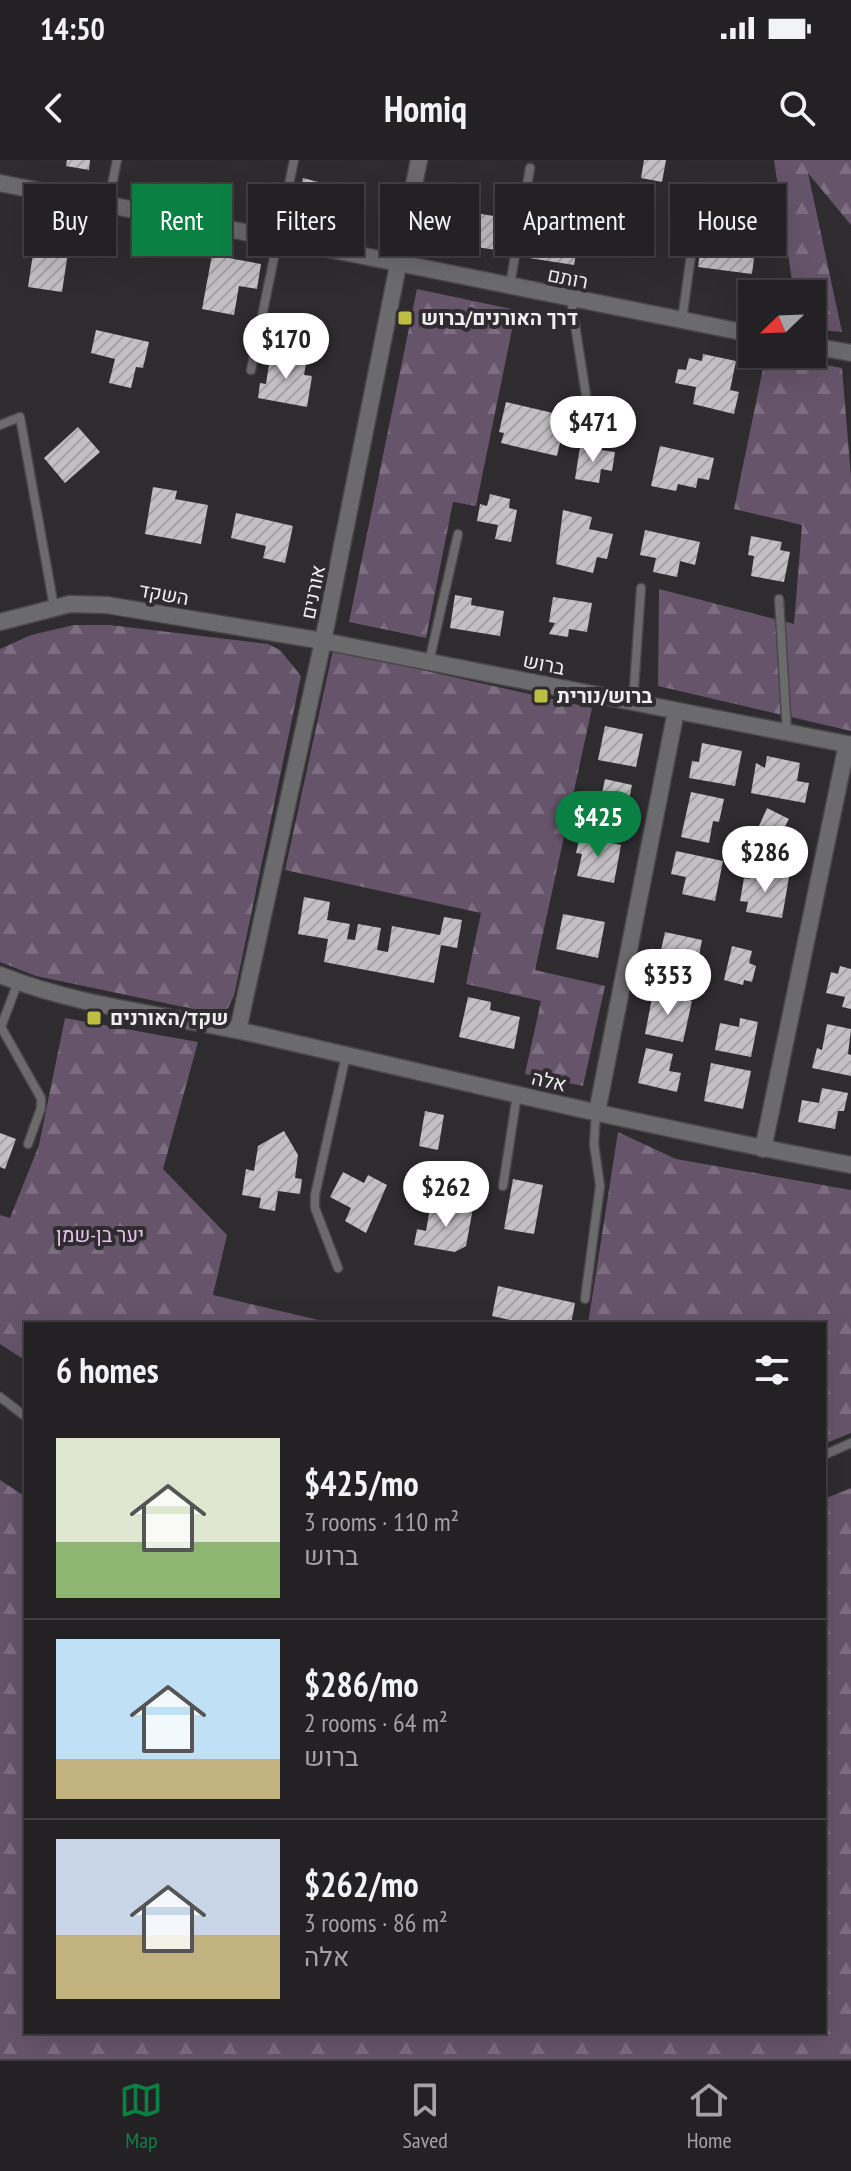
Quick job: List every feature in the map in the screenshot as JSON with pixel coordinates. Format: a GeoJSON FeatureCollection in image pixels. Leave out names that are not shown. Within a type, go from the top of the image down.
{"type":"FeatureCollection","features":[{"type":"Feature","properties":{"kind":"street","name":"אורנים"},"geometry":{"type":"LineString","coordinates":[[238,1030],[323,641],[419,160]]}},
{"type":"Feature","properties":{"kind":"street","name":"רותם"},"geometry":{"type":"LineString","coordinates":[[0,183],[24,188]]}},
{"type":"Feature","properties":{"kind":"street","name":"רותם"},"geometry":{"type":"LineString","coordinates":[[116,207],[248,235]]}},
{"type":"Feature","properties":{"kind":"street","name":"רותם"},"geometry":{"type":"LineString","coordinates":[[351,256],[738,331]]}},
{"type":"Feature","properties":{"kind":"street"},"geometry":{"type":"LineString","coordinates":[[826,349],[851,353]]}},
{"type":"Feature","properties":{"kind":"street","name":"השקד"},"geometry":{"type":"LineString","coordinates":[[0,622],[54,607],[107,605],[323,641]]}},
{"type":"Feature","properties":{"kind":"street","name":"ברוש"},"geometry":{"type":"LineString","coordinates":[[323,641],[849,745]]}},
{"type":"Feature","properties":{"kind":"street"},"geometry":{"type":"LineString","coordinates":[[597,1112],[676,711]]}},
{"type":"Feature","properties":{"kind":"street"},"geometry":{"type":"LineString","coordinates":[[763,1149],[849,745]]}},
{"type":"Feature","properties":{"kind":"street"},"geometry":{"type":"LineString","coordinates":[[0,975],[40,991],[238,1030]]}},
{"type":"Feature","properties":{"kind":"street","name":"אלה"},"geometry":{"type":"LineString","coordinates":[[238,1030],[763,1149],[851,1165]]}},
{"type":"Feature","properties":{"kind":"lane"},"geometry":{"type":"LineString","coordinates":[[112,184],[117,160]]}},
{"type":"Feature","properties":{"kind":"lane"},"geometry":{"type":"LineString","coordinates":[[289,184],[294,160]]}},
{"type":"Feature","properties":{"kind":"lane"},"geometry":{"type":"LineString","coordinates":[[510,287],[530,168]]}},
{"type":"Feature","properties":{"kind":"lane"},"geometry":{"type":"LineString","coordinates":[[251,370],[275,256]]}},
{"type":"Feature","properties":{"kind":"lane"},"geometry":{"type":"LineString","coordinates":[[682,320],[691,256]]}},
{"type":"Feature","properties":{"kind":"lane"},"geometry":{"type":"LineString","coordinates":[[571,299],[588,408]]}},
{"type":"Feature","properties":{"kind":"lane"},"geometry":{"type":"LineString","coordinates":[[0,425],[20,417],[54,607]]}},
{"type":"Feature","properties":{"kind":"lane"},"geometry":{"type":"LineString","coordinates":[[429,662],[458,534]]}},
{"type":"Feature","properties":{"kind":"lane"},"geometry":{"type":"LineString","coordinates":[[633,702],[641,588]]}},
{"type":"Feature","properties":{"kind":"lane"},"geometry":{"type":"LineString","coordinates":[[779,599],[787,732]]}},
{"type":"Feature","properties":{"kind":"lane"},"geometry":{"type":"LineString","coordinates":[[18,982],[1,1027],[41,1098],[41,1108],[28,1144]]}},
{"type":"Feature","properties":{"kind":"lane"},"geometry":{"type":"LineString","coordinates":[[338,1268],[315,1208],[315,1195],[346,1055]]}},
{"type":"Feature","properties":{"kind":"lane"},"geometry":{"type":"LineString","coordinates":[[503,1186],[517,1094]]}},
{"type":"Feature","properties":{"kind":"lane"},"geometry":{"type":"LineString","coordinates":[[585,1299],[600,1186],[594,1144],[597,1112]]}},
{"type":"Feature","properties":{"kind":"lane"},"geometry":{"type":"LineString","coordinates":[[0,1397],[24,1415]]}},
{"type":"Feature","properties":{"kind":"lane"},"geometry":{"type":"LineString","coordinates":[[826,1454],[851,1443]]}},
{"type":"Feature","properties":{"kind":"green space"},"geometry":{"type":"Polygon","coordinates":[[[774,160],[851,160],[851,225],[808,173],[842,332],[826,330],[826,280],[792,280],[786,240],[786,184],[778,184],[774,160]]]}},
{"type":"Feature","properties":{"kind":"green space"},"geometry":{"type":"Polygon","coordinates":[[[417,289],[516,310],[476,506],[453,502],[426,638],[349,622],[417,289]]]}},
{"type":"Feature","properties":{"kind":"green space"},"geometry":{"type":"Polygon","coordinates":[[[826,365],[842,368],[851,477],[851,731],[658,686],[659,589],[794,624],[802,525],[734,509],[763,368],[826,368],[826,365]]]}},
{"type":"Feature","properties":{"kind":"green space"},"geometry":{"type":"Polygon","coordinates":[[[74,625],[110,625],[268,644],[280,650],[301,676],[234,996],[228,1008],[217,1014],[36,976],[0,962],[0,649],[31,635],[74,625]]]}},
{"type":"Feature","properties":{"kind":"green space"},"geometry":{"type":"Polygon","coordinates":[[[333,650],[592,708],[535,970],[605,986],[583,1086],[525,1074],[541,1001],[466,984],[481,913],[285,870],[333,650]]]}},
{"type":"Feature","properties":{"kind":"green space","name":"יער בן-שמן"},"geometry":{"type":"Polygon","coordinates":[[[65,1018],[198,1042],[163,1169],[227,1235],[213,1295],[327,1322],[24,1322],[24,1360],[0,1344],[0,1215],[10,1218],[39,1145],[65,1018]]]}},
{"type":"Feature","properties":{"kind":"green space"},"geometry":{"type":"Polygon","coordinates":[[[618,1132],[676,1159],[851,1190],[851,1433],[826,1443],[826,1322],[588,1322],[618,1132]]]}},
{"type":"Feature","properties":{"kind":"green space"},"geometry":{"type":"Polygon","coordinates":[[[0,1480],[24,1496],[24,2034],[826,2034],[826,1498],[851,1488],[851,2059],[0,2059],[0,1480]]]}},
{"type":"Feature","properties":{"kind":"building"},"geometry":{"type":"Polygon","coordinates":[[[67,160],[90,160],[89,170],[66,166],[67,160]]]}},
{"type":"Feature","properties":{"kind":"building"},"geometry":{"type":"Polygon","coordinates":[[[644,160],[666,160],[662,182],[641,178],[644,160]]]}},
{"type":"Feature","properties":{"kind":"building"},"geometry":{"type":"Polygon","coordinates":[[[303,178],[326,184],[302,184],[303,178]]]}},
{"type":"Feature","properties":{"kind":"building"},"geometry":{"type":"Polygon","coordinates":[[[479,214],[495,216],[495,250],[479,247],[479,214]]]}},
{"type":"Feature","properties":{"kind":"building"},"geometry":{"type":"Polygon","coordinates":[[[33,256],[67,256],[62,292],[28,287],[33,256]]]}},
{"type":"Feature","properties":{"kind":"building"},"geometry":{"type":"Polygon","coordinates":[[[212,256],[261,264],[257,289],[239,286],[234,315],[202,309],[212,256]]]}},
{"type":"Feature","properties":{"kind":"building"},"geometry":{"type":"Polygon","coordinates":[[[529,256],[576,256],[574,265],[529,256]]]}},
{"type":"Feature","properties":{"kind":"building"},"geometry":{"type":"Polygon","coordinates":[[[700,256],[754,256],[752,274],[698,267],[700,256]]]}},
{"type":"Feature","properties":{"kind":"building"},"geometry":{"type":"Polygon","coordinates":[[[96,330],[149,342],[143,368],[136,367],[131,388],[109,383],[115,359],[91,353],[96,330]]]}},
{"type":"Feature","properties":{"kind":"building"},"geometry":{"type":"Polygon","coordinates":[[[271,351],[296,354],[295,362],[306,364],[304,375],[312,376],[307,407],[258,398],[260,383],[266,384],[271,351]]]}},
{"type":"Feature","properties":{"kind":"building"},"geometry":{"type":"Polygon","coordinates":[[[703,354],[736,361],[730,390],[739,392],[734,414],[693,404],[696,387],[675,383],[678,369],[686,370],[689,358],[702,361],[703,354]]]}},
{"type":"Feature","properties":{"kind":"building"},"geometry":{"type":"Polygon","coordinates":[[[506,402],[566,416],[557,456],[501,443],[504,433],[499,432],[506,402]]]}},
{"type":"Feature","properties":{"kind":"building"},"geometry":{"type":"Polygon","coordinates":[[[78,427],[100,452],[65,483],[44,458],[78,427]]]}},
{"type":"Feature","properties":{"kind":"building"},"geometry":{"type":"Polygon","coordinates":[[[660,446],[714,458],[709,480],[698,478],[696,488],[678,484],[676,491],[651,486],[660,446]]]}},
{"type":"Feature","properties":{"kind":"building"},"geometry":{"type":"Polygon","coordinates":[[[580,447],[615,452],[612,471],[601,469],[599,483],[575,479],[580,447]]]}},
{"type":"Feature","properties":{"kind":"building"},"geometry":{"type":"Polygon","coordinates":[[[153,487],[177,491],[175,499],[208,505],[201,544],[145,534],[153,487]]]}},
{"type":"Feature","properties":{"kind":"building"},"geometry":{"type":"Polygon","coordinates":[[[490,494],[510,499],[509,508],[517,510],[511,542],[495,539],[498,525],[477,521],[480,504],[487,506],[490,494]]]}},
{"type":"Feature","properties":{"kind":"building"},"geometry":{"type":"Polygon","coordinates":[[[563,510],[592,517],[589,529],[613,534],[607,559],[597,557],[593,573],[556,564],[563,510]]]}},
{"type":"Feature","properties":{"kind":"building"},"geometry":{"type":"Polygon","coordinates":[[[236,513],[293,526],[285,563],[263,558],[266,546],[231,538],[236,513]]]}},
{"type":"Feature","properties":{"kind":"building"},"geometry":{"type":"Polygon","coordinates":[[[645,530],[700,542],[695,565],[680,561],[677,577],[653,572],[656,558],[640,555],[645,530]]]}},
{"type":"Feature","properties":{"kind":"building"},"geometry":{"type":"Polygon","coordinates":[[[751,536],[782,542],[780,550],[790,552],[784,582],[751,576],[754,556],[748,555],[751,536]]]}},
{"type":"Feature","properties":{"kind":"building"},"geometry":{"type":"Polygon","coordinates":[[[455,595],[472,598],[471,605],[504,611],[500,636],[450,628],[455,595]]]}},
{"type":"Feature","properties":{"kind":"building"},"geometry":{"type":"Polygon","coordinates":[[[553,597],[592,603],[587,632],[569,629],[568,637],[549,634],[555,623],[549,622],[553,597]]]}},
{"type":"Feature","properties":{"kind":"building"},"geometry":{"type":"Polygon","coordinates":[[[605,726],[643,734],[636,767],[598,760],[605,726]]]}},
{"type":"Feature","properties":{"kind":"building"},"geometry":{"type":"Polygon","coordinates":[[[702,743],[742,751],[735,786],[689,778],[692,761],[699,762],[702,743]]]}},
{"type":"Feature","properties":{"kind":"building"},"geometry":{"type":"Polygon","coordinates":[[[767,756],[800,763],[797,781],[809,783],[805,803],[751,793],[756,763],[765,768],[767,756]]]}},
{"type":"Feature","properties":{"kind":"building"},"geometry":{"type":"Polygon","coordinates":[[[605,779],[632,785],[624,823],[597,817],[605,779]]]}},
{"type":"Feature","properties":{"kind":"building"},"geometry":{"type":"Polygon","coordinates":[[[691,792],[724,799],[719,822],[713,821],[709,843],[681,837],[691,792]]]}},
{"type":"Feature","properties":{"kind":"building"},"geometry":{"type":"Polygon","coordinates":[[[767,808],[789,819],[784,828],[802,836],[789,864],[760,846],[768,830],[759,826],[767,808]]]}},
{"type":"Feature","properties":{"kind":"building"},"geometry":{"type":"Polygon","coordinates":[[[580,836],[621,845],[614,883],[577,876],[582,854],[576,853],[580,836]]]}},
{"type":"Feature","properties":{"kind":"building"},"geometry":{"type":"Polygon","coordinates":[[[676,851],[723,861],[715,901],[682,894],[686,877],[671,874],[676,851]]]}},
{"type":"Feature","properties":{"kind":"building"},"geometry":{"type":"Polygon","coordinates":[[[751,870],[789,877],[782,918],[746,912],[748,902],[740,901],[744,878],[750,879],[751,870]]]}},
{"type":"Feature","properties":{"kind":"building"},"geometry":{"type":"Polygon","coordinates":[[[304,897],[330,902],[327,920],[350,924],[347,939],[355,940],[358,924],[381,928],[377,950],[388,952],[392,926],[440,935],[444,917],[462,920],[457,948],[441,945],[434,983],[324,962],[328,939],[298,934],[304,897]]]}},
{"type":"Feature","properties":{"kind":"building"},"geometry":{"type":"Polygon","coordinates":[[[563,914],[605,922],[598,958],[556,949],[563,914]]]}},
{"type":"Feature","properties":{"kind":"building"},"geometry":{"type":"Polygon","coordinates":[[[665,932],[702,940],[694,981],[656,973],[665,932]]]}},
{"type":"Feature","properties":{"kind":"building"},"geometry":{"type":"Polygon","coordinates":[[[732,946],[752,951],[749,963],[756,966],[752,982],[744,980],[743,985],[724,980],[732,946]]]}},
{"type":"Feature","properties":{"kind":"building"},"geometry":{"type":"Polygon","coordinates":[[[840,966],[851,969],[851,1009],[842,1007],[845,997],[826,993],[831,972],[838,974],[840,966]]]}},
{"type":"Feature","properties":{"kind":"building"},"geometry":{"type":"Polygon","coordinates":[[[653,993],[692,1001],[683,1042],[645,1034],[653,993]]]}},
{"type":"Feature","properties":{"kind":"building"},"geometry":{"type":"Polygon","coordinates":[[[468,997],[491,1002],[490,1010],[520,1017],[514,1049],[459,1037],[468,997]]]}},
{"type":"Feature","properties":{"kind":"building"},"geometry":{"type":"Polygon","coordinates":[[[740,1018],[758,1022],[751,1057],[715,1050],[720,1023],[739,1027],[740,1018]]]}},
{"type":"Feature","properties":{"kind":"building"},"geometry":{"type":"Polygon","coordinates":[[[827,1024],[851,1029],[848,1054],[851,1055],[851,1076],[812,1068],[817,1048],[822,1050],[827,1024]]]}},
{"type":"Feature","properties":{"kind":"building"},"geometry":{"type":"Polygon","coordinates":[[[646,1048],[673,1054],[669,1071],[681,1073],[677,1092],[638,1083],[646,1048]]]}},
{"type":"Feature","properties":{"kind":"building"},"geometry":{"type":"Polygon","coordinates":[[[711,1063],[751,1071],[743,1109],[704,1101],[711,1063]]]}},
{"type":"Feature","properties":{"kind":"building"},"geometry":{"type":"Polygon","coordinates":[[[822,1088],[848,1093],[844,1111],[838,1111],[835,1129],[798,1122],[802,1100],[819,1103],[822,1088]]]}},
{"type":"Feature","properties":{"kind":"building"},"geometry":{"type":"Polygon","coordinates":[[[425,1111],[444,1115],[438,1150],[419,1146],[425,1111]]]}},
{"type":"Feature","properties":{"kind":"building"},"geometry":{"type":"Polygon","coordinates":[[[284,1131],[298,1155],[295,1178],[302,1179],[300,1194],[278,1191],[275,1211],[259,1208],[261,1198],[242,1195],[246,1169],[254,1171],[258,1146],[284,1131]]]}},
{"type":"Feature","properties":{"kind":"building"},"geometry":{"type":"Polygon","coordinates":[[[0,1133],[16,1139],[5,1169],[0,1167],[0,1133]]]}},
{"type":"Feature","properties":{"kind":"building"},"geometry":{"type":"Polygon","coordinates":[[[343,1172],[364,1183],[368,1175],[387,1185],[366,1233],[345,1221],[351,1208],[330,1197],[343,1172]]]}},
{"type":"Feature","properties":{"kind":"building"},"geometry":{"type":"Polygon","coordinates":[[[513,1179],[543,1185],[534,1234],[504,1229],[513,1179]]]}},
{"type":"Feature","properties":{"kind":"building"},"geometry":{"type":"Polygon","coordinates":[[[450,1204],[473,1208],[466,1246],[455,1252],[414,1245],[417,1229],[426,1231],[430,1208],[449,1211],[450,1204]]]}},
{"type":"Feature","properties":{"kind":"building"},"geometry":{"type":"Polygon","coordinates":[[[498,1286],[575,1303],[571,1322],[518,1322],[492,1316],[498,1286]]]}},
{"type":"Feature","properties":{"kind":"place","name":"דרך האורנים/ברוש"},"geometry":{"type":"Point","coordinates":[405,318]}},
{"type":"Feature","properties":{"kind":"place","name":"ברוש/נורית"},"geometry":{"type":"Point","coordinates":[541,696]}},
{"type":"Feature","properties":{"kind":"place","name":"שקד/האורנים"},"geometry":{"type":"Point","coordinates":[94,1018]}}]}
